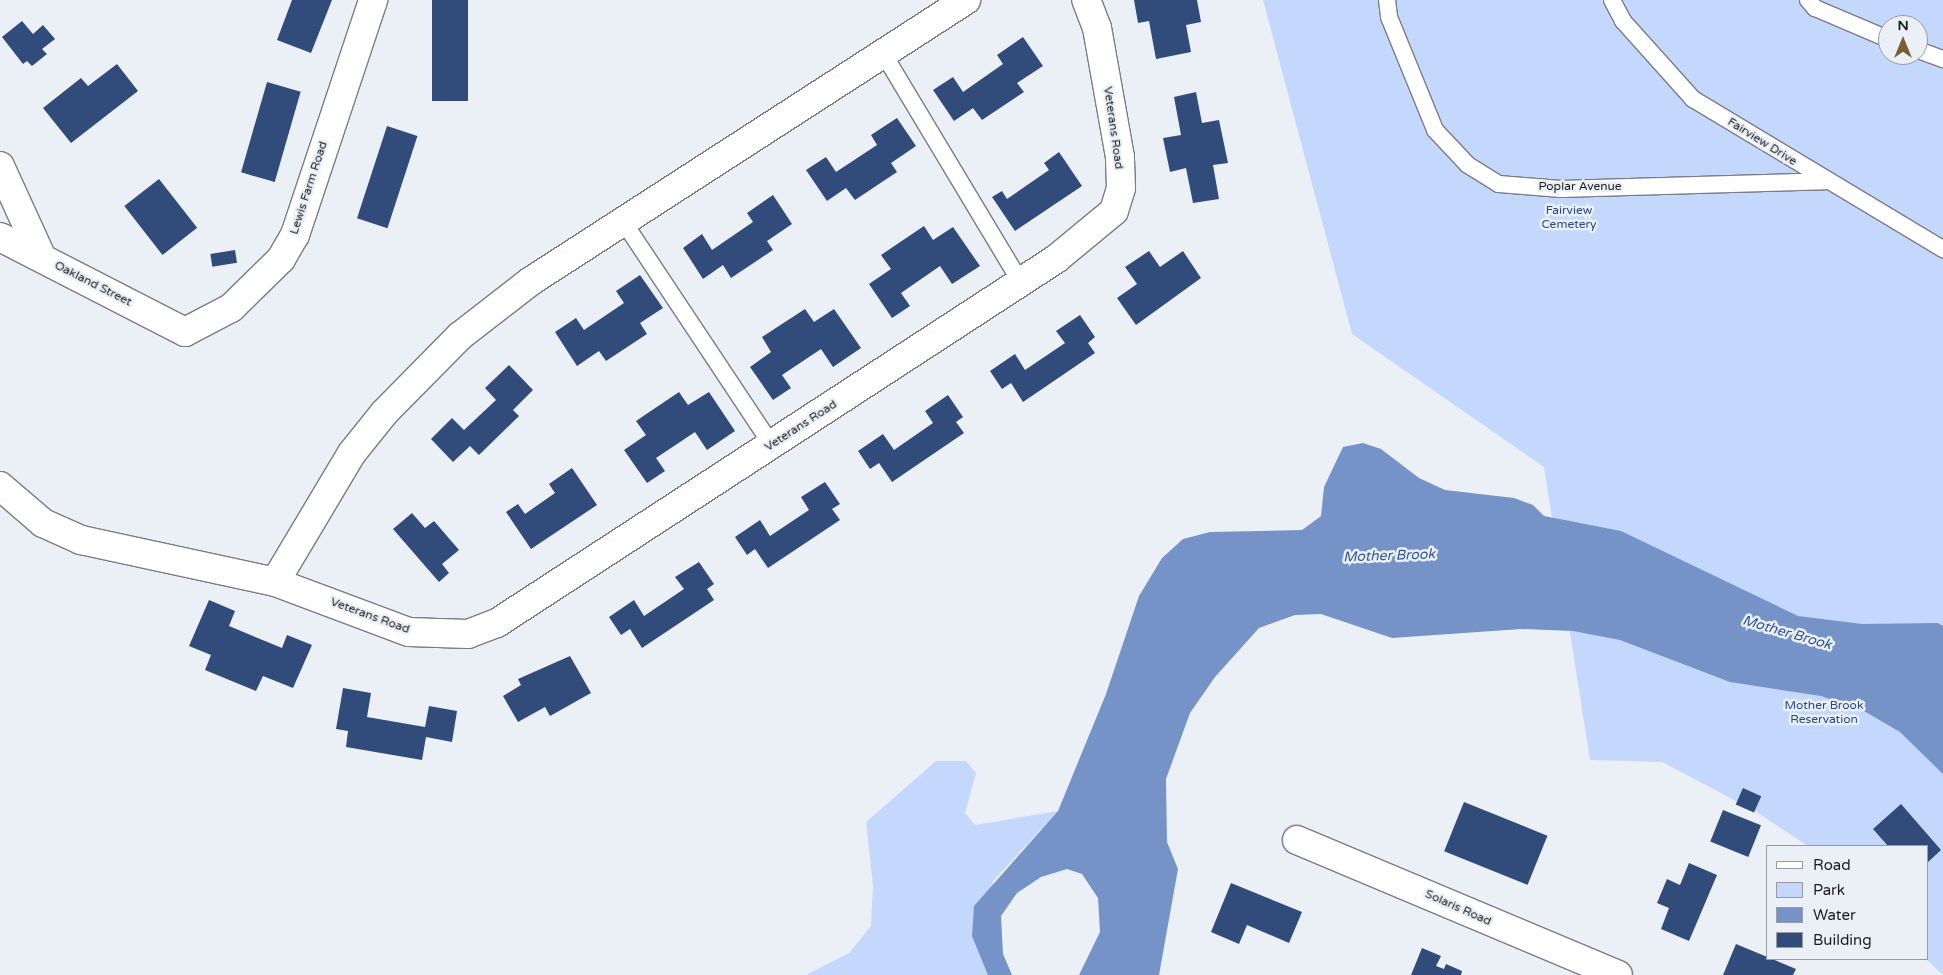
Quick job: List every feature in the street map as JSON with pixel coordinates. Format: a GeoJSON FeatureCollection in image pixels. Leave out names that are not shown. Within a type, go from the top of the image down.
{"type":"FeatureCollection","features":[{"type":"Feature","properties":{"kind":"street","name":"Lewis Farm Road"},"geometry":{"type":"LineString","coordinates":[[185,332],[232,308],[281,258],[290,243],[373,0]]}},
{"type":"Feature","properties":{"kind":"street"},"geometry":{"type":"LineString","coordinates":[[275,582],[352,453],[422,372],[531,281],[966,0]]}},
{"type":"Feature","properties":{"kind":"street","name":"Veterans Road"},"geometry":{"type":"LineString","coordinates":[[0,486],[44,523],[81,540],[275,582],[409,632],[468,634],[497,623],[1021,283],[1094,231],[1114,211],[1121,188],[1120,157],[1099,37],[1086,0]]}},
{"type":"Feature","properties":{"kind":"street"},"geometry":{"type":"LineString","coordinates":[[0,166],[42,258]]}},
{"type":"Feature","properties":{"kind":"street","name":"Oakland Street"},"geometry":{"type":"LineString","coordinates":[[0,237],[185,332]]}},
{"type":"Feature","properties":{"kind":"street","name":"Solaris Road"},"geometry":{"type":"LineString","coordinates":[[1297,840],[1618,975]]}},
{"type":"Feature","properties":{"kind":"lane","name":"Poplar Avenue"},"geometry":{"type":"LineString","coordinates":[[1387,0],[1390,17],[1436,130],[1468,165],[1499,184],[1561,190],[1825,181]]}},
{"type":"Feature","properties":{"kind":"lane","name":"Fairview Drive"},"geometry":{"type":"LineString","coordinates":[[1612,0],[1623,21],[1693,99],[1825,181],[1898,219],[1943,249]]}},
{"type":"Feature","properties":{"kind":"lane"},"geometry":{"type":"LineString","coordinates":[[1808,0],[1815,8],[1878,34]]}},
{"type":"Feature","properties":{"kind":"lane"},"geometry":{"type":"LineString","coordinates":[[883,53],[1021,283]]}},
{"type":"Feature","properties":{"kind":"lane"},"geometry":{"type":"LineString","coordinates":[[1928,54],[1943,59]]}},
{"type":"Feature","properties":{"kind":"lane"},"geometry":{"type":"LineString","coordinates":[[623,222],[772,445]]}},
{"type":"Feature","properties":{"kind":"green space","name":"Fairview Cemetery"},"geometry":{"type":"Polygon","coordinates":[[[1263,0],[1943,0],[1943,975],[1927,960],[1928,845],[1806,845],[1755,811],[1662,762],[1590,760],[1544,467],[1352,334],[1263,0]]]}},
{"type":"Feature","properties":{"kind":"green space"},"geometry":{"type":"Polygon","coordinates":[[[936,761],[966,761],[976,773],[965,813],[975,825],[1058,811],[993,881],[984,962],[988,975],[806,975],[849,953],[871,926],[873,885],[866,822],[936,761]]]}},
{"type":"Feature","properties":{"kind":"water","name":"Mother Brook"},"geometry":{"type":"Polygon","coordinates":[[[1363,443],[1381,449],[1419,478],[1445,490],[1514,498],[1533,505],[1544,516],[1621,531],[1798,616],[1862,624],[1938,623],[1943,626],[1943,774],[1900,732],[1864,711],[1821,696],[1730,682],[1620,640],[1573,631],[1521,629],[1392,638],[1321,614],[1295,615],[1259,628],[1215,677],[1190,713],[1166,779],[1167,842],[1178,869],[1159,975],[1079,975],[1100,932],[1098,898],[1082,874],[1067,869],[1041,877],[1017,893],[1001,916],[1003,954],[1012,975],[988,975],[972,936],[974,906],[1058,811],[1106,694],[1139,596],[1162,558],[1183,539],[1210,532],[1302,530],[1321,516],[1324,487],[1343,447],[1363,443]]]}},
{"type":"Feature","properties":{"kind":"building"},"geometry":{"type":"Polygon","coordinates":[[[292,0],[332,0],[311,53],[277,40],[292,0]]]}},
{"type":"Feature","properties":{"kind":"building"},"geometry":{"type":"Polygon","coordinates":[[[432,0],[468,0],[468,101],[432,101],[432,0]]]}},
{"type":"Feature","properties":{"kind":"building"},"geometry":{"type":"Polygon","coordinates":[[[1134,0],[1197,0],[1201,22],[1186,25],[1191,52],[1156,59],[1149,21],[1138,23],[1134,0]]]}},
{"type":"Feature","properties":{"kind":"building"},"geometry":{"type":"Polygon","coordinates":[[[22,21],[33,34],[43,25],[55,39],[42,49],[47,54],[32,66],[27,61],[23,64],[2,37],[22,21]]]}},
{"type":"Feature","properties":{"kind":"building"},"geometry":{"type":"Polygon","coordinates":[[[1023,37],[1043,66],[1017,83],[1024,92],[982,120],[973,108],[954,121],[933,90],[953,77],[963,92],[1003,64],[997,55],[1023,37]]]}},
{"type":"Feature","properties":{"kind":"building"},"geometry":{"type":"Polygon","coordinates":[[[117,64],[138,91],[71,143],[43,108],[81,78],[88,86],[117,64]]]}},
{"type":"Feature","properties":{"kind":"building"},"geometry":{"type":"Polygon","coordinates":[[[267,82],[301,92],[275,182],[241,172],[267,82]]]}},
{"type":"Feature","properties":{"kind":"building"},"geometry":{"type":"Polygon","coordinates":[[[1196,92],[1202,123],[1219,120],[1228,163],[1213,165],[1219,199],[1193,203],[1186,168],[1170,172],[1163,138],[1181,135],[1174,97],[1196,92]]]}},
{"type":"Feature","properties":{"kind":"building"},"geometry":{"type":"Polygon","coordinates":[[[897,118],[916,146],[891,163],[897,172],[855,200],[846,188],[827,201],[806,170],[826,157],[836,172],[877,145],[871,135],[897,118]]]}},
{"type":"Feature","properties":{"kind":"building"},"geometry":{"type":"Polygon","coordinates":[[[387,126],[417,136],[387,228],[357,218],[387,126]]]}},
{"type":"Feature","properties":{"kind":"building"},"geometry":{"type":"Polygon","coordinates":[[[1059,152],[1082,186],[1015,231],[992,197],[1002,191],[1007,199],[1049,170],[1044,163],[1059,152]]]}},
{"type":"Feature","properties":{"kind":"building"},"geometry":{"type":"Polygon","coordinates":[[[159,179],[197,228],[162,255],[124,206],[159,179]]]}},
{"type":"Feature","properties":{"kind":"building"},"geometry":{"type":"Polygon","coordinates":[[[773,195],[792,224],[767,241],[773,250],[731,278],[723,265],[703,279],[683,248],[702,234],[712,250],[753,222],[747,213],[773,195]]]}},
{"type":"Feature","properties":{"kind":"building"},"geometry":{"type":"Polygon","coordinates":[[[924,226],[933,240],[953,227],[980,266],[952,284],[940,266],[901,293],[910,306],[892,318],[869,284],[891,269],[881,255],[924,226]]]}},
{"type":"Feature","properties":{"kind":"building"},"geometry":{"type":"Polygon","coordinates":[[[235,250],[237,263],[212,267],[210,254],[235,250]]]}},
{"type":"Feature","properties":{"kind":"building"},"geometry":{"type":"Polygon","coordinates":[[[1149,251],[1160,267],[1183,251],[1201,278],[1136,325],[1117,298],[1137,284],[1125,267],[1149,251]]]}},
{"type":"Feature","properties":{"kind":"building"},"geometry":{"type":"Polygon","coordinates":[[[640,275],[663,308],[640,323],[647,334],[606,361],[599,351],[577,366],[555,332],[576,318],[584,330],[624,303],[616,291],[640,275]]]}},
{"type":"Feature","properties":{"kind":"building"},"geometry":{"type":"Polygon","coordinates":[[[805,309],[814,322],[834,309],[861,348],[833,367],[821,349],[782,375],[791,388],[773,400],[750,367],[771,352],[762,337],[805,309]]]}},
{"type":"Feature","properties":{"kind":"building"},"geometry":{"type":"Polygon","coordinates":[[[1080,315],[1095,337],[1088,343],[1095,353],[1023,402],[1011,383],[1002,389],[990,371],[1015,354],[1025,370],[1065,343],[1056,331],[1080,315]]]}},
{"type":"Feature","properties":{"kind":"building"},"geometry":{"type":"Polygon","coordinates":[[[509,365],[533,390],[513,410],[519,416],[479,455],[470,446],[453,462],[431,439],[452,418],[464,430],[496,400],[485,388],[509,365]]]}},
{"type":"Feature","properties":{"kind":"building"},"geometry":{"type":"Polygon","coordinates":[[[679,392],[688,405],[709,392],[735,431],[707,450],[695,432],[656,458],[665,471],[647,483],[624,450],[646,435],[636,421],[679,392]]]}},
{"type":"Feature","properties":{"kind":"building"},"geometry":{"type":"Polygon","coordinates":[[[948,395],[963,417],[956,422],[964,433],[892,482],[879,463],[870,469],[858,451],[883,434],[894,450],[933,423],[925,411],[948,395]]]}},
{"type":"Feature","properties":{"kind":"building"},"geometry":{"type":"Polygon","coordinates":[[[572,468],[597,505],[531,549],[506,512],[518,504],[525,514],[555,493],[549,484],[572,468]]]}},
{"type":"Feature","properties":{"kind":"building"},"geometry":{"type":"Polygon","coordinates":[[[825,482],[840,504],[832,509],[840,520],[768,568],[755,549],[747,555],[735,537],[760,520],[770,536],[809,510],[801,497],[825,482]]]}},
{"type":"Feature","properties":{"kind":"building"},"geometry":{"type":"Polygon","coordinates":[[[412,513],[425,528],[434,521],[459,550],[442,564],[449,573],[439,582],[393,529],[412,513]]]}},
{"type":"Feature","properties":{"kind":"building"},"geometry":{"type":"Polygon","coordinates":[[[699,562],[714,584],[707,589],[714,600],[642,648],[630,629],[621,635],[609,617],[634,600],[644,616],[684,589],[675,577],[699,562]]]}},
{"type":"Feature","properties":{"kind":"building"},"geometry":{"type":"Polygon","coordinates":[[[209,600],[235,611],[229,626],[282,648],[287,635],[312,645],[293,688],[263,676],[256,691],[205,670],[211,655],[189,646],[209,600]]]}},
{"type":"Feature","properties":{"kind":"building"},"geometry":{"type":"Polygon","coordinates":[[[570,656],[591,693],[550,716],[545,707],[518,722],[503,696],[521,685],[518,679],[570,656]]]}},
{"type":"Feature","properties":{"kind":"building"},"geometry":{"type":"Polygon","coordinates":[[[343,688],[371,693],[367,717],[425,727],[429,706],[457,711],[452,742],[426,737],[422,760],[346,747],[348,731],[336,729],[343,688]]]}},
{"type":"Feature","properties":{"kind":"building"},"geometry":{"type":"Polygon","coordinates":[[[1743,788],[1761,796],[1754,813],[1736,804],[1743,788]]]}},
{"type":"Feature","properties":{"kind":"building"},"geometry":{"type":"Polygon","coordinates":[[[1464,802],[1547,836],[1528,885],[1444,851],[1464,802]]]}},
{"type":"Feature","properties":{"kind":"building"},"geometry":{"type":"Polygon","coordinates":[[[1901,804],[1941,850],[1928,862],[1928,845],[1887,845],[1873,829],[1901,804]]]}},
{"type":"Feature","properties":{"kind":"building"},"geometry":{"type":"Polygon","coordinates":[[[1723,810],[1761,825],[1748,857],[1710,842],[1723,810]]]}},
{"type":"Feature","properties":{"kind":"building"},"geometry":{"type":"Polygon","coordinates":[[[1689,863],[1717,875],[1689,941],[1661,929],[1669,908],[1657,903],[1667,879],[1680,885],[1689,863]]]}},
{"type":"Feature","properties":{"kind":"building"},"geometry":{"type":"Polygon","coordinates":[[[1231,883],[1302,912],[1289,943],[1247,925],[1239,944],[1211,932],[1231,883]]]}},
{"type":"Feature","properties":{"kind":"building"},"geometry":{"type":"Polygon","coordinates":[[[1736,944],[1766,956],[1766,960],[1774,960],[1796,969],[1793,975],[1723,975],[1736,944]]]}},
{"type":"Feature","properties":{"kind":"building"},"geometry":{"type":"Polygon","coordinates":[[[1422,948],[1441,956],[1436,966],[1444,969],[1446,964],[1462,971],[1461,975],[1411,975],[1422,948]]]}},
{"type":"Feature","properties":{"kind":"park label","name":"Mother Brook Reservation"},"geometry":{"type":"Point","coordinates":[1824,713]}}]}
